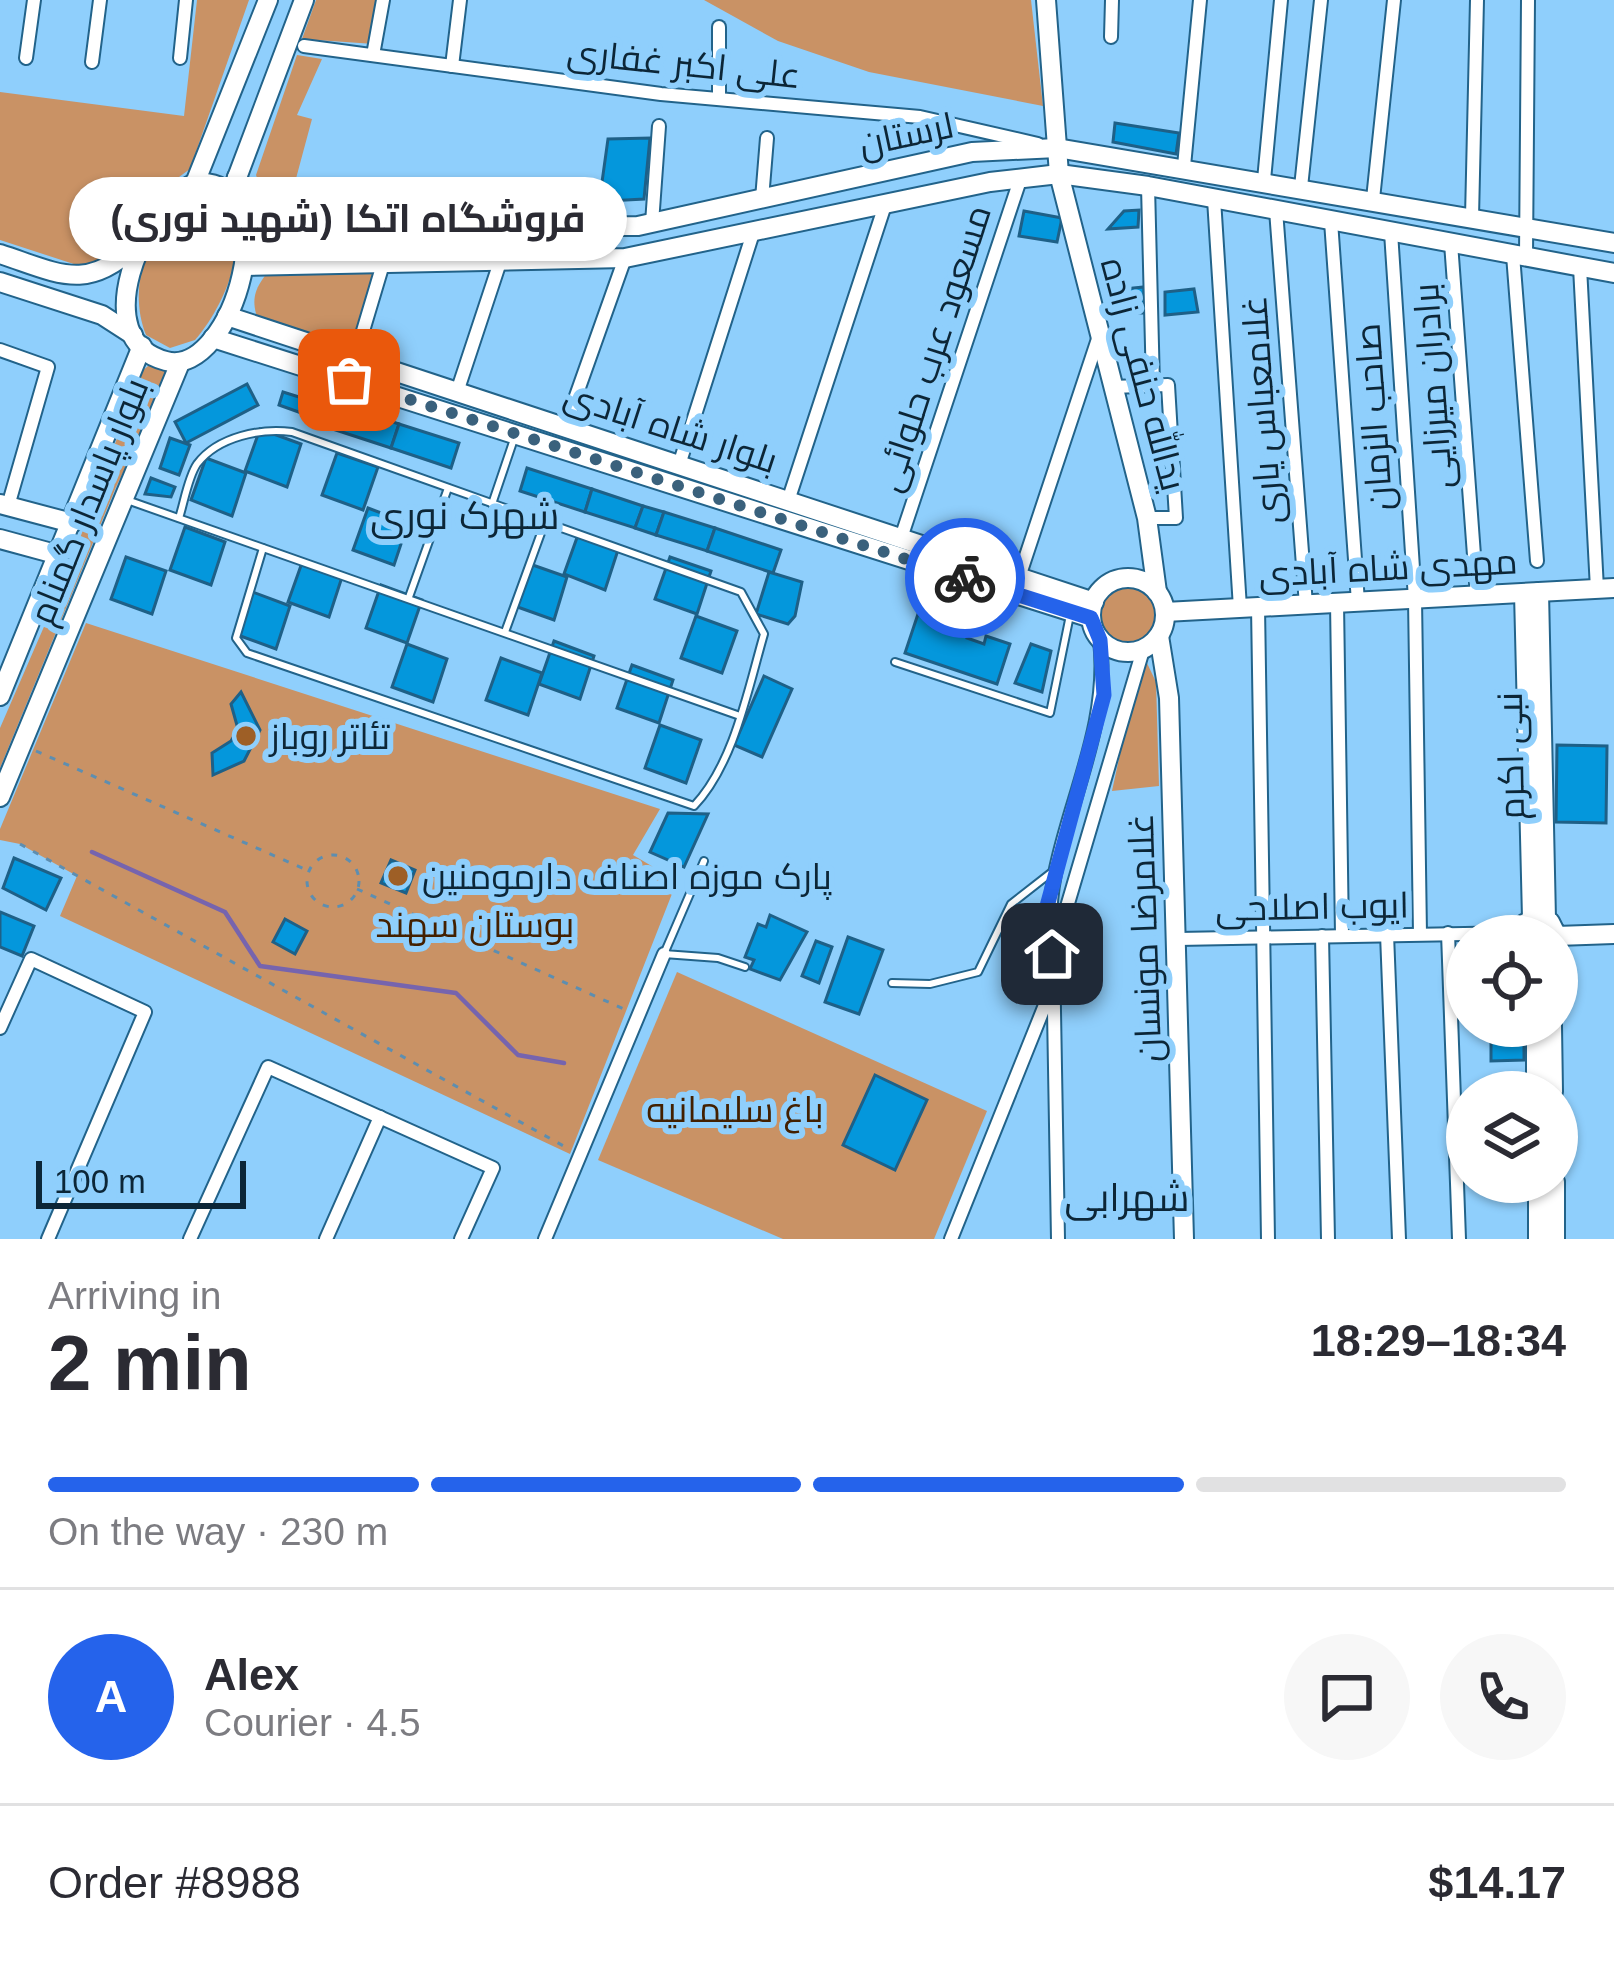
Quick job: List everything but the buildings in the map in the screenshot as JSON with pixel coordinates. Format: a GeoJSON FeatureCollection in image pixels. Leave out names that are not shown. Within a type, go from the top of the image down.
{"type":"FeatureCollection","features":[{"type":"Feature","properties":{"kind":"street"},"geometry":{"type":"LineString","coordinates":[[26,58],[34,0]]}},
{"type":"Feature","properties":{"kind":"street"},"geometry":{"type":"LineString","coordinates":[[92,62],[100,0]]}},
{"type":"Feature","properties":{"kind":"street"},"geometry":{"type":"LineString","coordinates":[[180,58],[187,0]]}},
{"type":"Feature","properties":{"kind":"street"},"geometry":{"type":"LineString","coordinates":[[0,254],[80,276],[116,265],[144,237],[161,209],[195,183],[268,0]]}},
{"type":"Feature","properties":{"kind":"street"},"geometry":{"type":"LineString","coordinates":[[0,283],[101,315],[161,360],[181,363],[213,338],[227,316],[244,266],[245,225],[234,185],[304,0]]}},
{"type":"Feature","properties":{"kind":"street"},"geometry":{"type":"LineString","coordinates":[[373,55],[383,0]]}},
{"type":"Feature","properties":{"kind":"street"},"geometry":{"type":"LineString","coordinates":[[452,66],[460,0]]}},
{"type":"Feature","properties":{"kind":"street","name":"یدالله حنفی زاده"},"geometry":{"type":"LineString","coordinates":[[1046,0],[1058,174],[1148,518],[1157,592]]}},
{"type":"Feature","properties":{"kind":"street"},"geometry":{"type":"LineString","coordinates":[[1111,38],[1112,0]]}},
{"type":"Feature","properties":{"kind":"street"},"geometry":{"type":"LineString","coordinates":[[1184,166],[1200,0]]}},
{"type":"Feature","properties":{"kind":"street"},"geometry":{"type":"LineString","coordinates":[[1264,180],[1281,0]]}},
{"type":"Feature","properties":{"kind":"street"},"geometry":{"type":"LineString","coordinates":[[1301,187],[1321,0]]}},
{"type":"Feature","properties":{"kind":"street"},"geometry":{"type":"LineString","coordinates":[[1373,200],[1394,0]]}},
{"type":"Feature","properties":{"kind":"street"},"geometry":{"type":"LineString","coordinates":[[1472,217],[1477,0]]}},
{"type":"Feature","properties":{"kind":"street"},"geometry":{"type":"LineString","coordinates":[[1528,0],[1526,226],[1520,256],[1537,561]]}},
{"type":"Feature","properties":{"kind":"street"},"geometry":{"type":"LineString","coordinates":[[719,27],[719,98]]}},
{"type":"Feature","properties":{"kind":"street","name":"علی اکبر غفاری"},"geometry":{"type":"LineString","coordinates":[[304,46],[719,98],[920,117],[1057,148]]}},
{"type":"Feature","properties":{"kind":"street"},"geometry":{"type":"LineString","coordinates":[[652,223],[659,126]]}},
{"type":"Feature","properties":{"kind":"street"},"geometry":{"type":"LineString","coordinates":[[762,199],[766,138]]}},
{"type":"Feature","properties":{"kind":"street","name":"لرستان"},"geometry":{"type":"LineString","coordinates":[[234,185],[260,220],[271,227],[652,223],[972,152],[1057,148],[1184,166],[1614,243]]}},
{"type":"Feature","properties":{"kind":"street","name":"لرستان"},"geometry":{"type":"LineString","coordinates":[[244,266],[625,258],[1058,174],[1148,186],[1614,273]]}},
{"type":"Feature","properties":{"kind":"street","name":"مسعود عرب حلوائی"},"geometry":{"type":"LineString","coordinates":[[901,538],[1021,178]]}},
{"type":"Feature","properties":{"kind":"street"},"geometry":{"type":"LineString","coordinates":[[195,183],[234,185]]}},
{"type":"Feature","properties":{"kind":"street"},"geometry":{"type":"LineString","coordinates":[[1148,186],[1153,386]]}},
{"type":"Feature","properties":{"kind":"street"},"geometry":{"type":"LineString","coordinates":[[1214,199],[1249,608],[1266,937],[1268,1239]]}},
{"type":"Feature","properties":{"kind":"street"},"geometry":{"type":"LineString","coordinates":[[788,500],[885,205]]}},
{"type":"Feature","properties":{"kind":"street","name":"غلامعباس یاری"},"geometry":{"type":"LineString","coordinates":[[1276,210],[1306,604]]}},
{"type":"Feature","properties":{"kind":"street"},"geometry":{"type":"LineString","coordinates":[[1331,220],[1358,602]]}},
{"type":"Feature","properties":{"kind":"street","name":"صاحب الزمان"},"geometry":{"type":"LineString","coordinates":[[1391,232],[1414,599],[1420,934]]}},
{"type":"Feature","properties":{"kind":"street"},"geometry":{"type":"LineString","coordinates":[[679,465],[753,233]]}},
{"type":"Feature","properties":{"kind":"street"},"geometry":{"type":"LineString","coordinates":[[137,340],[126,298],[144,237]]}},
{"type":"Feature","properties":{"kind":"street","name":"برادران میرزایی"},"geometry":{"type":"LineString","coordinates":[[1451,243],[1483,596]]}},
{"type":"Feature","properties":{"kind":"street"},"geometry":{"type":"LineString","coordinates":[[565,427],[625,258]]}},
{"type":"Feature","properties":{"kind":"street"},"geometry":{"type":"LineString","coordinates":[[457,392],[500,262]]}},
{"type":"Feature","properties":{"kind":"street"},"geometry":{"type":"LineString","coordinates":[[360,341],[383,264]]}},
{"type":"Feature","properties":{"kind":"street"},"geometry":{"type":"LineString","coordinates":[[1580,267],[1605,589]]}},
{"type":"Feature","properties":{"kind":"street","name":"بلوار شاه آبادی"},"geometry":{"type":"LineString","coordinates":[[227,316],[1019,577],[1092,610]]}},
{"type":"Feature","properties":{"kind":"street"},"geometry":{"type":"LineString","coordinates":[[1019,577],[1099,336]]}},
{"type":"Feature","properties":{"kind":"street","name":"بلوار شاه آبادی"},"geometry":{"type":"LineString","coordinates":[[213,338],[1070,611],[1092,610]]}},
{"type":"Feature","properties":{"kind":"street","name":"بلوار پاسدار گمنام"},"geometry":{"type":"LineString","coordinates":[[0,696],[72,523],[137,340]]}},
{"type":"Feature","properties":{"kind":"street"},"geometry":{"type":"LineString","coordinates":[[0,350],[48,367],[4,505],[72,523]]}},
{"type":"Feature","properties":{"kind":"street","name":"بلوار پاسدار گمنام"},"geometry":{"type":"LineString","coordinates":[[0,796],[181,363]]}},
{"type":"Feature","properties":{"kind":"street"},"geometry":{"type":"LineString","coordinates":[[1112,386],[1168,385],[1177,518],[1148,518]]}},
{"type":"Feature","properties":{"kind":"street"},"geometry":{"type":"LineString","coordinates":[[0,539],[59,555]]}},
{"type":"Feature","properties":{"kind":"street"},"geometry":{"type":"LineString","coordinates":[[1052,954],[1082,865],[1133,668],[1159,636],[1166,612],[1157,592],[1126,578],[1105,586],[1092,610],[1100,640],[1104,695],[1046,910],[1054,984],[1058,1239]]}},
{"type":"Feature","properties":{"kind":"street","name":"مهدی شاه آبادی"},"geometry":{"type":"LineString","coordinates":[[1166,612],[1605,589]]}},
{"type":"Feature","properties":{"kind":"street","name":"نبی اکرم"},"geometry":{"type":"LineString","coordinates":[[1532,593],[1526,638],[1535,915]]}},
{"type":"Feature","properties":{"kind":"street","name":"نبی اکرم"},"geometry":{"type":"LineString","coordinates":[[1532,593],[1535,915]]}},
{"type":"Feature","properties":{"kind":"street"},"geometry":{"type":"LineString","coordinates":[[1483,596],[1526,638]]}},
{"type":"Feature","properties":{"kind":"street"},"geometry":{"type":"LineString","coordinates":[[1337,603],[1342,935]]}},
{"type":"Feature","properties":{"kind":"street","name":"غلامرضا مونسان"},"geometry":{"type":"LineString","coordinates":[[1159,636],[1169,698],[1184,1239]]}},
{"type":"Feature","properties":{"kind":"street"},"geometry":{"type":"LineString","coordinates":[[1100,640],[1120,652],[1143,650]]}},
{"type":"Feature","properties":{"kind":"street"},"geometry":{"type":"LineString","coordinates":[[1578,931],[1614,934]]}},
{"type":"Feature","properties":{"kind":"street","name":"ایوب اصلاحی"},"geometry":{"type":"LineString","coordinates":[[1178,939],[1446,933]]}},
{"type":"Feature","properties":{"kind":"street"},"geometry":{"type":"LineString","coordinates":[[1387,934],[1400,1239]]}},
{"type":"Feature","properties":{"kind":"street"},"geometry":{"type":"LineString","coordinates":[[1322,936],[1328,1239]]}},
{"type":"Feature","properties":{"kind":"street"},"geometry":{"type":"LineString","coordinates":[[545,1239],[664,954]]}},
{"type":"Feature","properties":{"kind":"street"},"geometry":{"type":"LineString","coordinates":[[0,1028],[31,959],[145,1012],[48,1239]]}},
{"type":"Feature","properties":{"kind":"street"},"geometry":{"type":"LineString","coordinates":[[951,1239],[1054,984]]}},
{"type":"Feature","properties":{"kind":"street"},"geometry":{"type":"LineString","coordinates":[[1452,1047],[1459,1239]]}},
{"type":"Feature","properties":{"kind":"street"},"geometry":{"type":"LineString","coordinates":[[190,1239],[268,1067],[493,1168],[461,1239]]}},
{"type":"Feature","properties":{"kind":"street"},"geometry":{"type":"LineString","coordinates":[[326,1239],[380,1117]]}},
{"type":"Feature","properties":{"kind":"street"},"geometry":{"type":"LineString","coordinates":[[1538,1203],[1538,1239]]}},
{"type":"Feature","properties":{"kind":"street"},"geometry":{"type":"LineString","coordinates":[[1555,1203],[1556,1239]]}},
{"type":"Feature","properties":{"kind":"lane"},"geometry":{"type":"LineString","coordinates":[[179,518],[197,464],[225,444],[264,428],[292,432],[741,592],[764,634],[740,716],[705,795],[694,806],[247,653],[236,638],[263,548]]}},
{"type":"Feature","properties":{"kind":"lane"},"geometry":{"type":"LineString","coordinates":[[492,504],[515,434]]}},
{"type":"Feature","properties":{"kind":"lane"},"geometry":{"type":"LineString","coordinates":[[408,599],[448,488]]}},
{"type":"Feature","properties":{"kind":"lane"},"geometry":{"type":"LineString","coordinates":[[127,500],[740,716]]}},
{"type":"Feature","properties":{"kind":"lane"},"geometry":{"type":"LineString","coordinates":[[505,633],[545,522]]}},
{"type":"Feature","properties":{"kind":"lane"},"geometry":{"type":"LineString","coordinates":[[896,662],[1050,713],[1070,611]]}},
{"type":"Feature","properties":{"kind":"lane"},"geometry":{"type":"LineString","coordinates":[[704,861],[664,954],[718,958],[745,967]]}},
{"type":"Feature","properties":{"kind":"lane"},"geometry":{"type":"LineString","coordinates":[[892,983],[930,984],[978,972],[1011,904],[1059,866]]}},
{"type":"Feature","properties":{"kind":"path"},"geometry":{"type":"LineString","coordinates":[[22,745],[309,871]]}},
{"type":"Feature","properties":{"kind":"path"},"geometry":{"type":"LineString","coordinates":[[20,844],[580,1156]]}},
{"type":"Feature","properties":{"kind":"path"},"geometry":{"type":"LineString","coordinates":[[338,855],[352,864],[358,889],[348,902],[324,905],[311,895],[309,871],[320,858],[338,855]]}},
{"type":"Feature","properties":{"kind":"path"},"geometry":{"type":"LineString","coordinates":[[358,889],[639,1016]]}},
{"type":"Feature","properties":{"kind":"green space"},"geometry":{"type":"Polygon","coordinates":[[[197,0],[249,0],[190,169],[157,193],[106,263],[86,268],[0,240],[0,92],[184,116],[197,0]]]}},
{"type":"Feature","properties":{"kind":"green space"},"geometry":{"type":"Polygon","coordinates":[[[316,0],[381,0],[374,44],[302,39],[316,0]]]}},
{"type":"Feature","properties":{"kind":"green space"},"geometry":{"type":"Polygon","coordinates":[[[704,0],[1031,0],[1043,106],[869,72],[778,41],[704,0]]]}},
{"type":"Feature","properties":{"kind":"green space"},"geometry":{"type":"Polygon","coordinates":[[[297,55],[322,59],[297,115],[312,119],[287,212],[264,197],[256,175],[297,55]]]}},
{"type":"Feature","properties":{"kind":"green space"},"geometry":{"type":"Polygon","coordinates":[[[207,196],[219,199],[236,232],[232,271],[216,310],[195,340],[170,348],[146,335],[140,315],[141,272],[158,232],[171,216],[207,196]]]}},
{"type":"Feature","properties":{"kind":"green space"},"geometry":{"type":"Polygon","coordinates":[[[377,269],[351,354],[258,320],[255,295],[268,272],[377,269]]]}},
{"type":"Feature","properties":{"kind":"green space"},"geometry":{"type":"Polygon","coordinates":[[[153,362],[173,370],[116,487],[0,768],[0,728],[66,576],[142,371],[153,362]]]}},
{"type":"Feature","properties":{"kind":"green space"},"geometry":{"type":"Polygon","coordinates":[[[1128,588],[1148,596],[1156,616],[1148,636],[1128,644],[1108,636],[1100,616],[1108,596],[1128,588]]]}},
{"type":"Feature","properties":{"kind":"green space","name":"بوستان سهند"},"geometry":{"type":"Polygon","coordinates":[[[86,623],[660,809],[633,855],[677,881],[570,1154],[60,916],[77,876],[20,844],[0,840],[0,829],[86,623]]]}},
{"type":"Feature","properties":{"kind":"green space"},"geometry":{"type":"Polygon","coordinates":[[[1146,661],[1156,682],[1159,786],[1112,791],[1138,671],[1146,661]]]}},
{"type":"Feature","properties":{"kind":"green space","name":"باغ سلیمانیه"},"geometry":{"type":"Polygon","coordinates":[[[677,972],[987,1111],[934,1239],[783,1239],[598,1160],[677,972]]]}},
{"type":"Feature","properties":{"kind":"waterway"},"geometry":{"type":"LineString","coordinates":[[92,852],[225,912],[260,966],[456,993],[518,1055],[564,1063]]}},
{"type":"Feature","properties":{"kind":"way so far"},"geometry":{"type":"LineString","coordinates":[[349,380],[965,578]]}},
{"type":"Feature","properties":{"kind":"place","name":"فروشگاه اتکا (شهید نوری)"},"geometry":{"type":"Point","coordinates":[349,380]}},
{"type":"Feature","properties":{"kind":"place","name":"تئاتر روباز"},"geometry":{"type":"Point","coordinates":[246,736]}},
{"type":"Feature","properties":{"kind":"place","name":"پارک موزه اصناف دارمومنین"},"geometry":{"type":"Point","coordinates":[398,876]}},
{"type":"Feature","properties":{"kind":"district","name":"شهرک نوری"},"geometry":{"type":"Point","coordinates":[465,515]}},
{"type":"Feature","properties":{"kind":"district","name":"شهرابی"},"geometry":{"type":"Point","coordinates":[1127,1197]}},
{"type":"Feature","properties":{"kind":"route"},"geometry":{"type":"LineString","coordinates":[[965,578],[1091,618],[1100,640],[1104,695],[1046,910],[1052,954]]}}]}
